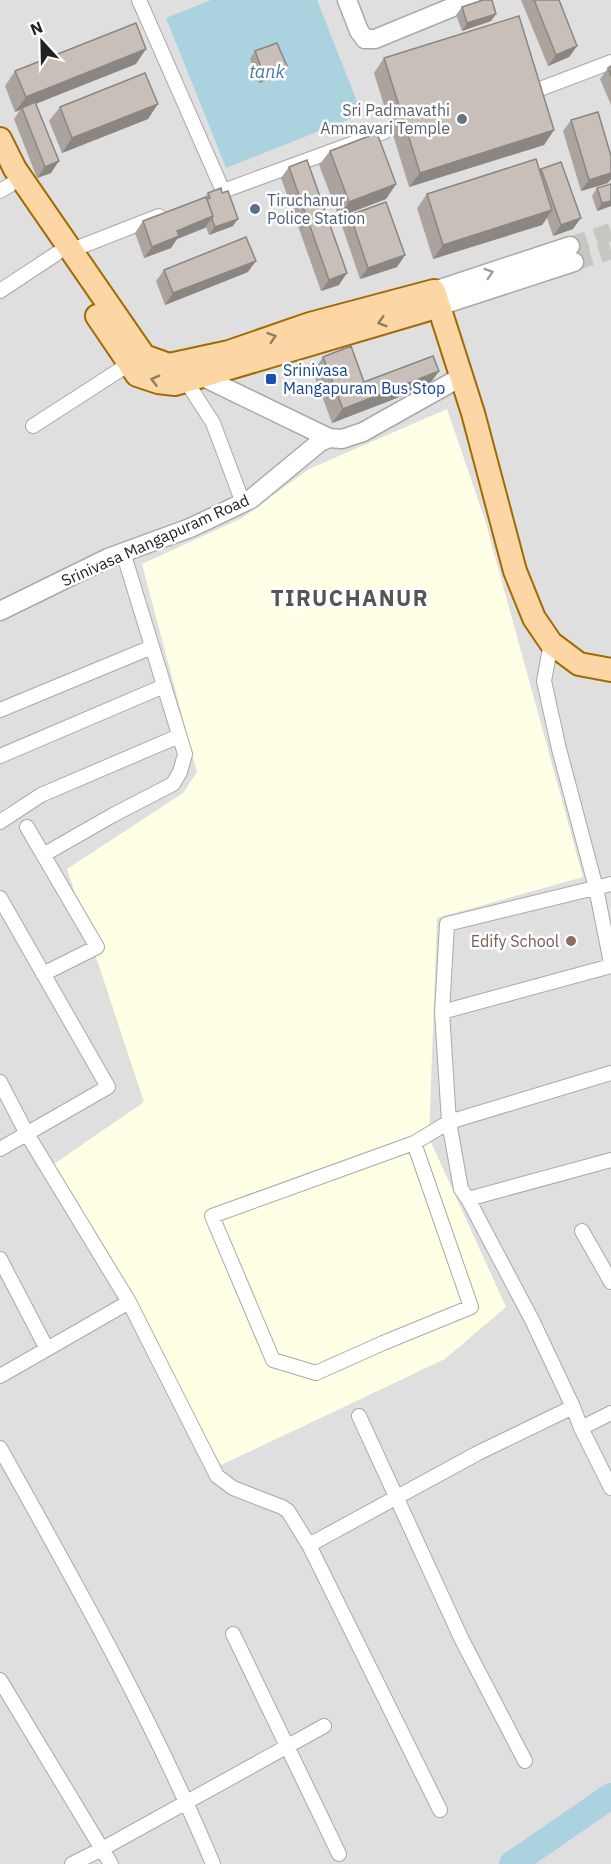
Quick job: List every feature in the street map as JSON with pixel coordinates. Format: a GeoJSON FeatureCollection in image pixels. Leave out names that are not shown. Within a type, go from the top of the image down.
{"type":"FeatureCollection","features":[{"type":"Feature","properties":{"kind":"main road"},"geometry":{"type":"LineString","coordinates":[[0,139],[136,375],[158,382],[175,384],[436,299]]}},
{"type":"Feature","properties":{"kind":"main road"},"geometry":{"type":"LineString","coordinates":[[3,182],[64,252],[144,356],[169,365],[229,352],[310,324],[436,299]]}},
{"type":"Feature","properties":{"kind":"main road"},"geometry":{"type":"LineString","coordinates":[[436,299],[461,377],[515,571],[534,618],[551,643],[579,664],[611,670]]}},
{"type":"Feature","properties":{"kind":"street"},"geometry":{"type":"LineString","coordinates":[[139,0],[217,193],[384,132]]}},
{"type":"Feature","properties":{"kind":"street"},"geometry":{"type":"LineString","coordinates":[[347,0],[359,31],[365,39],[375,39],[470,0]]}},
{"type":"Feature","properties":{"kind":"street"},"geometry":{"type":"LineString","coordinates":[[540,89],[611,62]]}},
{"type":"Feature","properties":{"kind":"street"},"geometry":{"type":"LineString","coordinates":[[0,291],[64,252],[169,212]]}},
{"type":"Feature","properties":{"kind":"street"},"geometry":{"type":"LineString","coordinates":[[436,299],[572,254]]}},
{"type":"Feature","properties":{"kind":"street"},"geometry":{"type":"LineString","coordinates":[[33,426],[129,364]]}},
{"type":"Feature","properties":{"kind":"street","name":"Srinivasa Mangapuram Road"},"geometry":{"type":"LineString","coordinates":[[0,611],[123,552],[190,528],[251,499],[320,442],[329,438],[342,439],[363,432],[461,377]]}},
{"type":"Feature","properties":{"kind":"street"},"geometry":{"type":"LineString","coordinates":[[194,378],[329,438]]}},
{"type":"Feature","properties":{"kind":"street"},"geometry":{"type":"LineString","coordinates":[[194,378],[243,502]]}},
{"type":"Feature","properties":{"kind":"street"},"geometry":{"type":"LineString","coordinates":[[43,855],[173,784],[180,772],[185,754],[123,552]]}},
{"type":"Feature","properties":{"kind":"street"},"geometry":{"type":"LineString","coordinates":[[442,1012],[611,965],[596,888],[559,749],[544,681],[551,643]]}},
{"type":"Feature","properties":{"kind":"street"},"geometry":{"type":"LineString","coordinates":[[0,710],[152,647]]}},
{"type":"Feature","properties":{"kind":"street"},"geometry":{"type":"LineString","coordinates":[[0,756],[164,686]]}},
{"type":"Feature","properties":{"kind":"street"},"geometry":{"type":"LineString","coordinates":[[0,822],[41,795],[179,736]]}},
{"type":"Feature","properties":{"kind":"street"},"geometry":{"type":"LineString","coordinates":[[27,827],[97,947],[43,974]]}},
{"type":"Feature","properties":{"kind":"street"},"geometry":{"type":"LineString","coordinates":[[611,884],[447,924],[442,1012],[449,1122],[461,1189],[532,1320],[611,1488]]}},
{"type":"Feature","properties":{"kind":"street"},"geometry":{"type":"LineString","coordinates":[[0,898],[108,1087],[0,1149]]}},
{"type":"Feature","properties":{"kind":"street"},"geometry":{"type":"LineString","coordinates":[[414,1143],[471,1307],[316,1373],[273,1360],[212,1216],[414,1143],[449,1122],[611,1073]]}},
{"type":"Feature","properties":{"kind":"street"},"geometry":{"type":"LineString","coordinates":[[0,1082],[27,1134],[129,1302],[217,1476],[233,1488],[282,1506],[288,1511],[309,1545],[440,1810]]}},
{"type":"Feature","properties":{"kind":"street"},"geometry":{"type":"LineString","coordinates":[[468,1199],[611,1160]]}},
{"type":"Feature","properties":{"kind":"street"},"geometry":{"type":"LineString","coordinates":[[582,1231],[611,1281]]}},
{"type":"Feature","properties":{"kind":"street"},"geometry":{"type":"LineString","coordinates":[[0,1259],[47,1349]]}},
{"type":"Feature","properties":{"kind":"street"},"geometry":{"type":"LineString","coordinates":[[0,1376],[129,1302]]}},
{"type":"Feature","properties":{"kind":"street"},"geometry":{"type":"LineString","coordinates":[[309,1545],[478,1453],[573,1407]]}},
{"type":"Feature","properties":{"kind":"street"},"geometry":{"type":"LineString","coordinates":[[581,1428],[611,1413]]}},
{"type":"Feature","properties":{"kind":"street"},"geometry":{"type":"LineString","coordinates":[[359,1416],[462,1640],[525,1761]]}},
{"type":"Feature","properties":{"kind":"street"},"geometry":{"type":"LineString","coordinates":[[0,1448],[90,1610],[187,1802],[213,1864]]}},
{"type":"Feature","properties":{"kind":"street"},"geometry":{"type":"LineString","coordinates":[[233,1634],[339,1854]]}},
{"type":"Feature","properties":{"kind":"street"},"geometry":{"type":"LineString","coordinates":[[0,1680],[111,1864]]}},
{"type":"Feature","properties":{"kind":"street"},"geometry":{"type":"LineString","coordinates":[[72,1864],[102,1850],[324,1726]]}},
{"type":"Feature","properties":{"kind":"shaded area"},"geometry":{"type":"Polygon","coordinates":[[[0,0],[611,0],[611,1864],[0,1864],[0,0]]]}},
{"type":"Feature","properties":{"kind":"shaded area"},"geometry":{"type":"Polygon","coordinates":[[[447,409],[485,520],[583,877],[437,918],[429,1138],[506,1307],[445,1359],[221,1465],[54,1164],[144,1102],[67,869],[183,793],[197,772],[142,564],[242,518],[309,469],[447,409]]]}},
{"type":"Feature","properties":{"kind":"water","name":"tank"},"geometry":{"type":"Polygon","coordinates":[[[211,0],[317,0],[362,114],[226,168],[166,18],[211,0]]]}},
{"type":"Feature","properties":{"kind":"building"},"geometry":{"type":"Polygon","coordinates":[[[483,0],[492,0],[496,14],[467,23],[462,7],[483,0]]]}},
{"type":"Feature","properties":{"kind":"building"},"geometry":{"type":"Polygon","coordinates":[[[534,0],[559,0],[577,46],[556,55],[534,0]]]}},
{"type":"Feature","properties":{"kind":"building","name":"Sri Padmavathi Ammavari Temple"},"geometry":{"type":"Polygon","coordinates":[[[519,16],[554,130],[420,173],[384,58],[519,16]]]}},
{"type":"Feature","properties":{"kind":"building"},"geometry":{"type":"Polygon","coordinates":[[[136,23],[146,49],[26,97],[15,71],[136,23]]]}},
{"type":"Feature","properties":{"kind":"building"},"geometry":{"type":"Polygon","coordinates":[[[277,43],[287,66],[264,75],[255,51],[277,43]]]}},
{"type":"Feature","properties":{"kind":"building"},"geometry":{"type":"Polygon","coordinates":[[[145,73],[158,104],[72,138],[60,107],[145,73]]]}},
{"type":"Feature","properties":{"kind":"building"},"geometry":{"type":"Polygon","coordinates":[[[35,102],[59,161],[45,167],[22,108],[35,102]]]}},
{"type":"Feature","properties":{"kind":"building"},"geometry":{"type":"Polygon","coordinates":[[[598,112],[611,156],[611,173],[589,180],[571,120],[598,112]]]}},
{"type":"Feature","properties":{"kind":"building"},"geometry":{"type":"Polygon","coordinates":[[[377,133],[396,184],[349,202],[330,151],[377,133]]]}},
{"type":"Feature","properties":{"kind":"building"},"geometry":{"type":"Polygon","coordinates":[[[536,159],[552,210],[443,245],[427,194],[536,159]]]}},
{"type":"Feature","properties":{"kind":"building"},"geometry":{"type":"Polygon","coordinates":[[[307,160],[347,273],[329,280],[289,167],[307,160]]]}},
{"type":"Feature","properties":{"kind":"building"},"geometry":{"type":"Polygon","coordinates":[[[561,162],[581,218],[561,225],[541,169],[561,162]]]}},
{"type":"Feature","properties":{"kind":"building"},"geometry":{"type":"Polygon","coordinates":[[[611,184],[611,201],[602,203],[597,188],[611,184]]]}},
{"type":"Feature","properties":{"kind":"building"},"geometry":{"type":"Polygon","coordinates":[[[221,188],[222,193],[228,191],[238,219],[215,227],[207,199],[210,198],[208,193],[221,188]]]}},
{"type":"Feature","properties":{"kind":"building"},"geometry":{"type":"Polygon","coordinates":[[[206,197],[213,216],[177,231],[179,236],[152,247],[143,221],[206,197]]]}},
{"type":"Feature","properties":{"kind":"building"},"geometry":{"type":"Polygon","coordinates":[[[386,202],[405,255],[368,268],[350,215],[386,202]]]}},
{"type":"Feature","properties":{"kind":"building"},"geometry":{"type":"Polygon","coordinates":[[[246,237],[256,261],[173,293],[164,270],[246,237]]]}},
{"type":"Feature","properties":{"kind":"building"},"geometry":{"type":"Polygon","coordinates":[[[351,346],[364,382],[433,356],[439,371],[343,409],[323,357],[351,346]]]}},
{"type":"Feature","properties":{"kind":"waterway"},"geometry":{"type":"LineString","coordinates":[[512,1864],[611,1796]]}},
{"type":"Feature","properties":{"kind":"tunnel"},"geometry":{"type":"LineString","coordinates":[[570,246],[611,232]]}},
{"type":"Feature","properties":{"kind":"tunnel"},"geometry":{"type":"LineString","coordinates":[[574,262],[611,250]]}},
{"type":"Feature","properties":{"kind":"place","name":"Sri Padmavathi Ammavari Temple"},"geometry":{"type":"Point","coordinates":[462,119]}},
{"type":"Feature","properties":{"kind":"place","name":"Tiruchanur Police Station"},"geometry":{"type":"Point","coordinates":[255,209]}},
{"type":"Feature","properties":{"kind":"place","name":"Srinivasa Mangapuram Bus Stop"},"geometry":{"type":"Point","coordinates":[271,379]}},
{"type":"Feature","properties":{"kind":"place","name":"Edify School"},"geometry":{"type":"Point","coordinates":[571,941]}},
{"type":"Feature","properties":{"kind":"district","name":"TIRUCHANUR"},"geometry":{"type":"Point","coordinates":[350,598]}}]}
